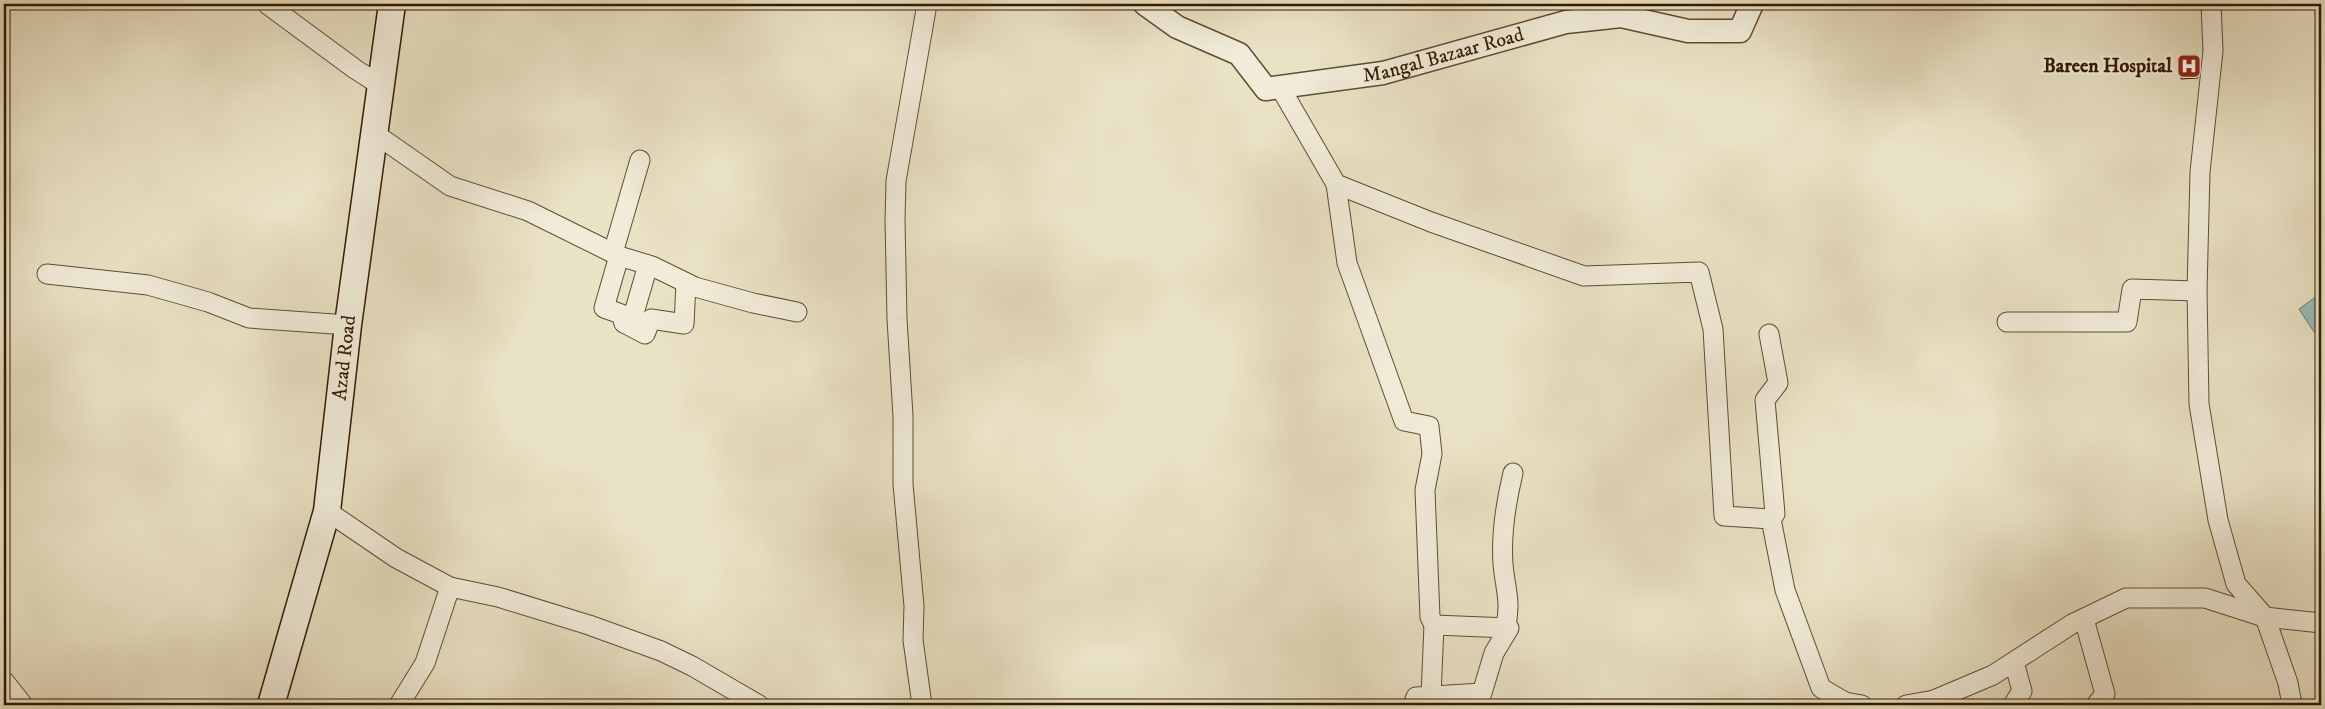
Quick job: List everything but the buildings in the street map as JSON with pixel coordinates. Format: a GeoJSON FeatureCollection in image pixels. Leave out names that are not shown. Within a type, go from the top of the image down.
{"type":"FeatureCollection","features":[{"type":"Feature","properties":{"kind":"main road","name":"Azad Road"},"geometry":{"type":"LineString","coordinates":[[271,705],[327,511],[348,325],[392,4]]}},
{"type":"Feature","properties":{"kind":"street"},"geometry":{"type":"LineString","coordinates":[[266,4],[355,69],[380,84]]}},
{"type":"Feature","properties":{"kind":"street"},"geometry":{"type":"LineString","coordinates":[[922,705],[913,640],[914,606],[903,484],[903,416],[897,319],[894,220],[896,181],[927,4]]}},
{"type":"Feature","properties":{"kind":"street","name":"Mangal Bazaar Road"},"geometry":{"type":"LineString","coordinates":[[1146,4],[1177,28],[1240,54],[1266,89],[1383,72],[1566,22],[1621,16],[1688,30],[1740,31],[1752,4]]}},
{"type":"Feature","properties":{"kind":"street"},"geometry":{"type":"LineString","coordinates":[[2211,4],[2213,51],[2200,172],[2197,291],[2199,404],[2218,520],[2236,584],[2265,617],[2288,683],[2292,705]]}},
{"type":"Feature","properties":{"kind":"street"},"geometry":{"type":"LineString","coordinates":[[1280,88],[1336,184],[1347,263],[1404,421],[1429,426],[1432,454],[1425,490],[1430,617],[1434,625],[1431,696]]}},
{"type":"Feature","properties":{"kind":"street"},"geometry":{"type":"LineString","coordinates":[[374,133],[450,186],[528,211],[616,254],[648,265],[686,283],[753,303],[797,312]]}},
{"type":"Feature","properties":{"kind":"street"},"geometry":{"type":"LineString","coordinates":[[640,160],[604,308],[620,314],[624,323],[646,334],[651,319],[684,324],[686,283]]}},
{"type":"Feature","properties":{"kind":"street"},"geometry":{"type":"LineString","coordinates":[[1336,184],[1431,222],[1584,276],[1699,272],[1713,328],[1724,516],[1771,519]]}},
{"type":"Feature","properties":{"kind":"street"},"geometry":{"type":"LineString","coordinates":[[624,323],[634,313],[648,265]]}},
{"type":"Feature","properties":{"kind":"street"},"geometry":{"type":"LineString","coordinates":[[47,274],[148,285],[208,302],[249,318],[348,325]]}},
{"type":"Feature","properties":{"kind":"street"},"geometry":{"type":"LineString","coordinates":[[2006,322],[2127,322],[2132,289],[2197,291]]}},
{"type":"Feature","properties":{"kind":"street"},"geometry":{"type":"LineString","coordinates":[[1768,334],[1778,382],[1765,400],[1775,514],[1771,519],[1785,590],[1821,688],[1845,702],[1857,705]]}},
{"type":"Feature","properties":{"kind":"street"},"geometry":{"type":"LineString","coordinates":[[1505,628],[1510,612],[1503,563],[1506,502],[1513,473]]}},
{"type":"Feature","properties":{"kind":"street"},"geometry":{"type":"LineString","coordinates":[[327,511],[396,558],[450,587],[498,597],[589,625],[661,651],[692,666],[759,705]]}},
{"type":"Feature","properties":{"kind":"street"},"geometry":{"type":"LineString","coordinates":[[399,705],[426,664],[450,587]]}},
{"type":"Feature","properties":{"kind":"street"},"geometry":{"type":"LineString","coordinates":[[1906,705],[1934,700],[1994,675],[2084,618],[2126,598],[2205,598],[2265,617],[2321,624]]}},
{"type":"Feature","properties":{"kind":"street"},"geometry":{"type":"LineString","coordinates":[[2084,618],[2105,694],[2096,705]]}},
{"type":"Feature","properties":{"kind":"street"},"geometry":{"type":"LineString","coordinates":[[1413,705],[1416,697],[1482,693],[1494,653],[1509,628],[1434,625]]}},
{"type":"Feature","properties":{"kind":"street"},"geometry":{"type":"LineString","coordinates":[[2013,705],[2022,692],[2014,662]]}},
{"type":"Feature","properties":{"kind":"street"},"geometry":{"type":"LineString","coordinates":[[4,681],[23,705]]}},
{"type":"Feature","properties":{"kind":"water"},"geometry":{"type":"Polygon","coordinates":[[[2321,293],[2321,328],[2314,332],[2299,309],[2321,293]]]}},
{"type":"Feature","properties":{"kind":"place","name":"Bareen Hospital"},"geometry":{"type":"Point","coordinates":[2189,66]}}]}
